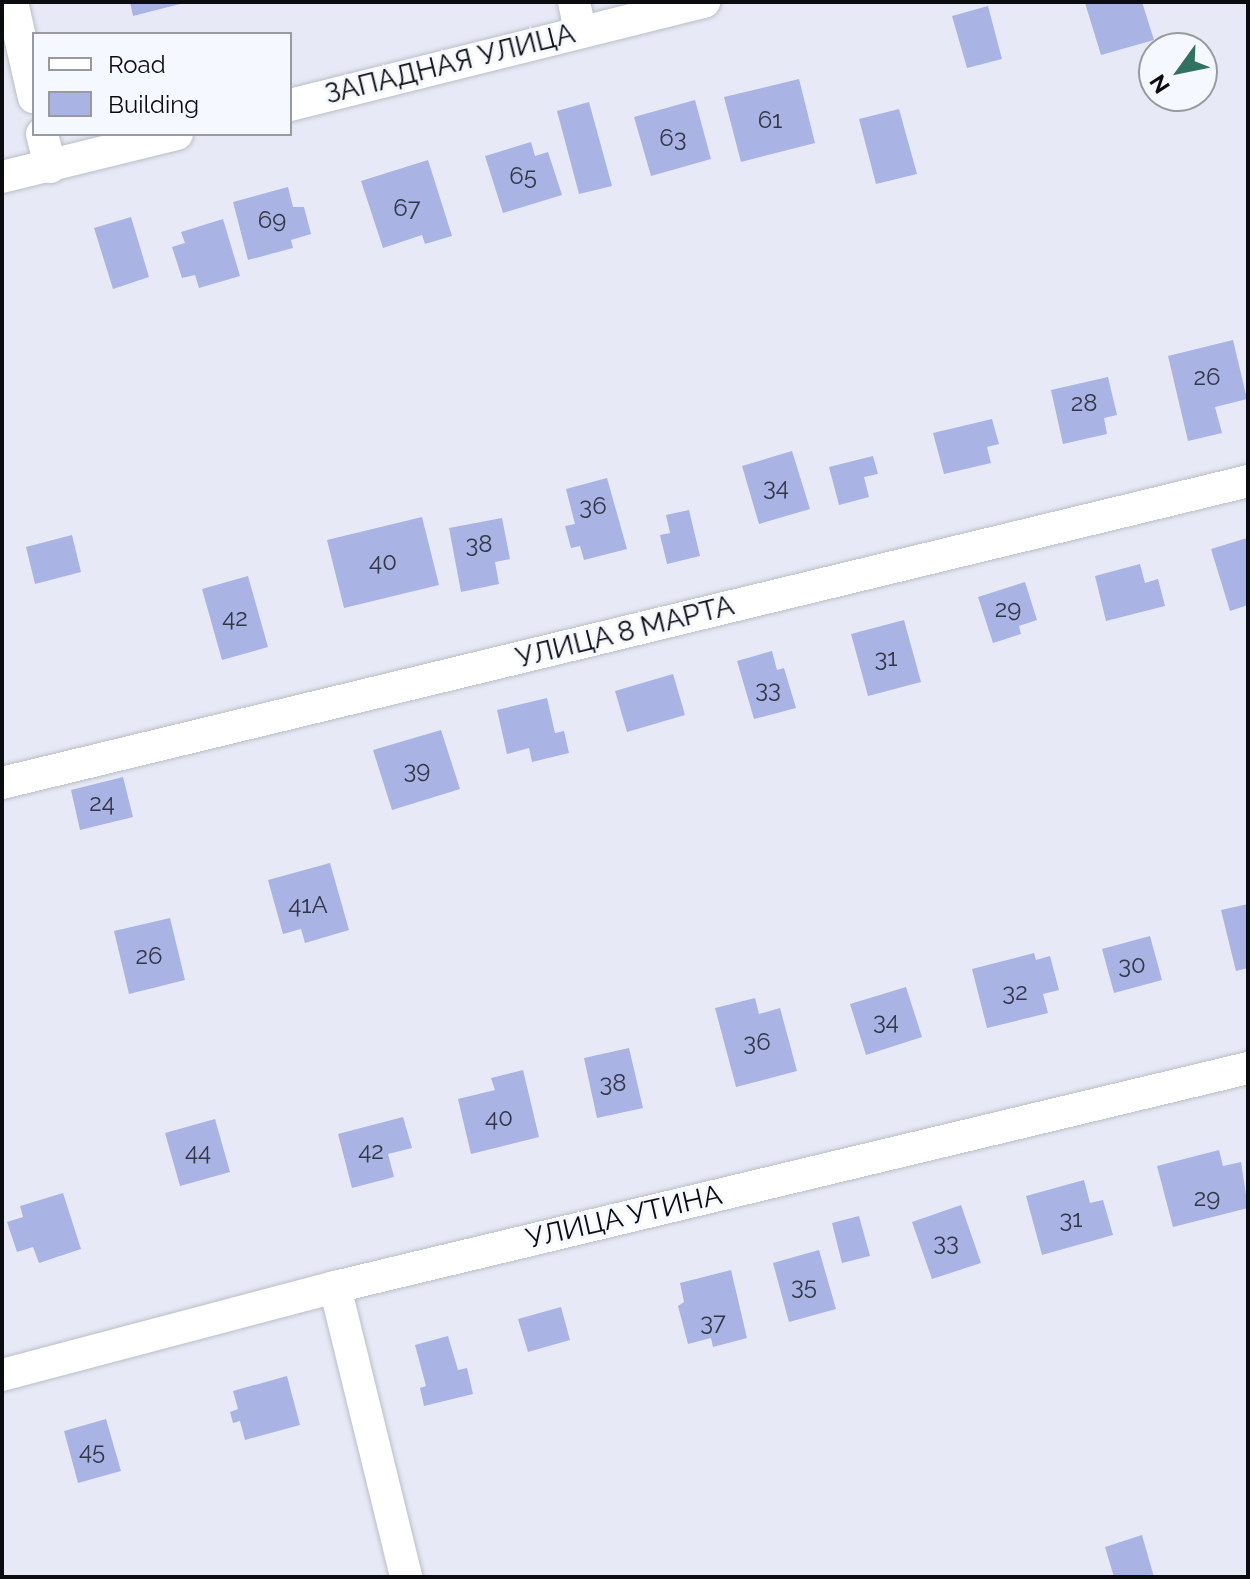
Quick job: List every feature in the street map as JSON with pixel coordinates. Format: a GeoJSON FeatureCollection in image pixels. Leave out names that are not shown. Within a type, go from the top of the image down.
{"type":"FeatureCollection","features":[{"type":"Feature","properties":{"kind":"street"},"geometry":{"type":"LineString","coordinates":[[12,2],[32,89]]}},
{"type":"Feature","properties":{"kind":"street","name":"ЗАПАДНАЯ УЛИЦА"},"geometry":{"type":"LineString","coordinates":[[292,104],[577,16],[704,2]]}},
{"type":"Feature","properties":{"kind":"street"},"geometry":{"type":"LineString","coordinates":[[42,136],[50,167]]}},
{"type":"Feature","properties":{"kind":"street"},"geometry":{"type":"LineString","coordinates":[[2,177],[169,136]]}},
{"type":"Feature","properties":{"kind":"street","name":"УЛИЦА 8 МАРТА"},"geometry":{"type":"LineString","coordinates":[[2,783],[1248,481]]}},
{"type":"Feature","properties":{"kind":"street","name":"УЛИЦА УТИНА"},"geometry":{"type":"LineString","coordinates":[[2,1375],[335,1287],[1248,1068]]}},
{"type":"Feature","properties":{"kind":"street"},"geometry":{"type":"LineString","coordinates":[[335,1287],[406,1577]]}},
{"type":"Feature","properties":{"kind":"building"},"geometry":{"type":"Polygon","coordinates":[[[130,2],[184,2],[184,3],[133,16],[130,2]]]}},
{"type":"Feature","properties":{"kind":"building"},"geometry":{"type":"Polygon","coordinates":[[[1142,2],[1151,32],[1138,32],[1138,45],[1101,55],[1085,3],[1142,2]]]}},
{"type":"Feature","properties":{"kind":"building"},"geometry":{"type":"Polygon","coordinates":[[[988,6],[1002,59],[967,68],[952,16],[988,6]]]}},
{"type":"Feature","properties":{"kind":"building"},"geometry":{"type":"Polygon","coordinates":[[[799,79],[815,143],[741,162],[724,97],[799,79]]]}},
{"type":"Feature","properties":{"kind":"building"},"geometry":{"type":"Polygon","coordinates":[[[695,100],[711,159],[651,176],[634,117],[695,100]]]}},
{"type":"Feature","properties":{"kind":"building"},"geometry":{"type":"Polygon","coordinates":[[[589,102],[612,186],[579,194],[557,111],[589,102]]]}},
{"type":"Feature","properties":{"kind":"building"},"geometry":{"type":"Polygon","coordinates":[[[899,109],[917,174],[876,184],[859,119],[899,109]]]}},
{"type":"Feature","properties":{"kind":"building"},"geometry":{"type":"Polygon","coordinates":[[[531,142],[535,156],[548,152],[562,195],[503,213],[485,156],[531,142]]]}},
{"type":"Feature","properties":{"kind":"building"},"geometry":{"type":"Polygon","coordinates":[[[428,160],[452,236],[425,244],[422,235],[383,248],[361,181],[428,160]]]}},
{"type":"Feature","properties":{"kind":"building"},"geometry":{"type":"Polygon","coordinates":[[[288,187],[293,207],[304,207],[311,234],[291,240],[293,248],[248,260],[233,202],[288,187]]]}},
{"type":"Feature","properties":{"kind":"building"},"geometry":{"type":"Polygon","coordinates":[[[131,217],[149,277],[113,289],[94,228],[131,217]]]}},
{"type":"Feature","properties":{"kind":"building"},"geometry":{"type":"Polygon","coordinates":[[[223,219],[240,276],[199,288],[195,275],[182,278],[172,247],[185,243],[181,232],[223,219]]]}},
{"type":"Feature","properties":{"kind":"building"},"geometry":{"type":"Polygon","coordinates":[[[1233,340],[1247,399],[1215,407],[1222,433],[1188,441],[1168,356],[1233,340]]]}},
{"type":"Feature","properties":{"kind":"building"},"geometry":{"type":"Polygon","coordinates":[[[1108,377],[1117,415],[1104,418],[1107,434],[1063,444],[1051,390],[1108,377]]]}},
{"type":"Feature","properties":{"kind":"building"},"geometry":{"type":"Polygon","coordinates":[[[992,419],[999,444],[987,447],[991,463],[944,474],[933,433],[992,419]]]}},
{"type":"Feature","properties":{"kind":"building"},"geometry":{"type":"Polygon","coordinates":[[[792,451],[810,509],[759,524],[742,466],[792,451]]]}},
{"type":"Feature","properties":{"kind":"building"},"geometry":{"type":"Polygon","coordinates":[[[873,456],[878,474],[864,477],[869,497],[839,505],[829,467],[873,456]]]}},
{"type":"Feature","properties":{"kind":"building"},"geometry":{"type":"Polygon","coordinates":[[[607,478],[627,549],[584,560],[580,546],[571,548],[565,526],[575,524],[566,489],[607,478]]]}},
{"type":"Feature","properties":{"kind":"building"},"geometry":{"type":"Polygon","coordinates":[[[689,510],[700,556],[667,564],[660,535],[670,533],[666,515],[689,510]]]}},
{"type":"Feature","properties":{"kind":"building"},"geometry":{"type":"Polygon","coordinates":[[[422,517],[439,585],[344,608],[327,540],[422,517]]]}},
{"type":"Feature","properties":{"kind":"building"},"geometry":{"type":"Polygon","coordinates":[[[502,518],[510,559],[495,562],[499,584],[461,592],[449,528],[502,518]]]}},
{"type":"Feature","properties":{"kind":"building"},"geometry":{"type":"Polygon","coordinates":[[[72,535],[81,572],[35,584],[26,547],[72,535]]]}},
{"type":"Feature","properties":{"kind":"building"},"geometry":{"type":"Polygon","coordinates":[[[1247,538],[1248,605],[1230,611],[1211,549],[1247,538]]]}},
{"type":"Feature","properties":{"kind":"building"},"geometry":{"type":"Polygon","coordinates":[[[1140,564],[1145,583],[1158,579],[1165,606],[1106,621],[1095,576],[1140,564]]]}},
{"type":"Feature","properties":{"kind":"building"},"geometry":{"type":"Polygon","coordinates":[[[248,576],[268,647],[222,660],[202,589],[248,576]]]}},
{"type":"Feature","properties":{"kind":"building"},"geometry":{"type":"Polygon","coordinates":[[[1025,582],[1037,620],[1019,626],[1021,634],[993,643],[978,597],[1025,582]]]}},
{"type":"Feature","properties":{"kind":"building"},"geometry":{"type":"Polygon","coordinates":[[[904,620],[921,682],[868,696],[851,634],[904,620]]]}},
{"type":"Feature","properties":{"kind":"building"},"geometry":{"type":"Polygon","coordinates":[[[772,651],[777,670],[784,668],[796,708],[754,719],[737,661],[772,651]]]}},
{"type":"Feature","properties":{"kind":"building"},"geometry":{"type":"Polygon","coordinates":[[[673,674],[685,715],[627,732],[615,691],[673,674]]]}},
{"type":"Feature","properties":{"kind":"building"},"geometry":{"type":"Polygon","coordinates":[[[547,698],[555,733],[564,731],[569,753],[532,762],[529,748],[507,754],[497,710],[547,698]]]}},
{"type":"Feature","properties":{"kind":"building"},"geometry":{"type":"Polygon","coordinates":[[[441,730],[460,789],[392,810],[373,750],[441,730]]]}},
{"type":"Feature","properties":{"kind":"building"},"geometry":{"type":"Polygon","coordinates":[[[123,777],[133,817],[80,830],[71,790],[123,777]]]}},
{"type":"Feature","properties":{"kind":"building"},"geometry":{"type":"Polygon","coordinates":[[[330,863],[349,930],[305,943],[301,929],[283,934],[268,880],[330,863]]]}},
{"type":"Feature","properties":{"kind":"building"},"geometry":{"type":"Polygon","coordinates":[[[1248,904],[1248,968],[1236,971],[1221,910],[1248,904]]]}},
{"type":"Feature","properties":{"kind":"building"},"geometry":{"type":"Polygon","coordinates":[[[170,918],[185,980],[129,994],[114,931],[170,918]]]}},
{"type":"Feature","properties":{"kind":"building"},"geometry":{"type":"Polygon","coordinates":[[[1150,936],[1162,980],[1114,993],[1102,949],[1150,936]]]}},
{"type":"Feature","properties":{"kind":"building"},"geometry":{"type":"Polygon","coordinates":[[[1034,953],[1036,960],[1050,956],[1059,990],[1043,994],[1048,1013],[987,1028],[972,969],[1034,953]]]}},
{"type":"Feature","properties":{"kind":"building"},"geometry":{"type":"Polygon","coordinates":[[[906,987],[922,1037],[866,1055],[850,1004],[906,987]]]}},
{"type":"Feature","properties":{"kind":"building"},"geometry":{"type":"Polygon","coordinates":[[[755,998],[759,1014],[780,1008],[797,1071],[736,1087],[715,1008],[755,998]]]}},
{"type":"Feature","properties":{"kind":"building"},"geometry":{"type":"Polygon","coordinates":[[[629,1048],[643,1108],[597,1118],[584,1058],[629,1048]]]}},
{"type":"Feature","properties":{"kind":"building"},"geometry":{"type":"Polygon","coordinates":[[[523,1070],[539,1137],[471,1154],[458,1099],[495,1090],[491,1078],[523,1070]]]}},
{"type":"Feature","properties":{"kind":"building"},"geometry":{"type":"Polygon","coordinates":[[[403,1117],[412,1148],[388,1154],[394,1177],[352,1188],[338,1134],[403,1117]]]}},
{"type":"Feature","properties":{"kind":"building"},"geometry":{"type":"Polygon","coordinates":[[[215,1119],[230,1172],[180,1186],[165,1133],[215,1119]]]}},
{"type":"Feature","properties":{"kind":"building"},"geometry":{"type":"Polygon","coordinates":[[[1219,1150],[1223,1166],[1241,1162],[1248,1208],[1173,1227],[1157,1166],[1219,1150]]]}},
{"type":"Feature","properties":{"kind":"building"},"geometry":{"type":"Polygon","coordinates":[[[1084,1180],[1090,1203],[1103,1200],[1113,1235],[1042,1255],[1026,1196],[1084,1180]]]}},
{"type":"Feature","properties":{"kind":"building"},"geometry":{"type":"Polygon","coordinates":[[[63,1193],[81,1249],[39,1263],[33,1247],[17,1252],[7,1222],[23,1217],[20,1206],[63,1193]]]}},
{"type":"Feature","properties":{"kind":"building"},"geometry":{"type":"Polygon","coordinates":[[[961,1205],[981,1263],[932,1279],[912,1222],[961,1205]]]}},
{"type":"Feature","properties":{"kind":"building"},"geometry":{"type":"Polygon","coordinates":[[[859,1216],[870,1256],[842,1263],[832,1223],[859,1216]]]}},
{"type":"Feature","properties":{"kind":"building"},"geometry":{"type":"Polygon","coordinates":[[[819,1250],[836,1309],[789,1322],[773,1263],[819,1250]]]}},
{"type":"Feature","properties":{"kind":"building"},"geometry":{"type":"Polygon","coordinates":[[[731,1270],[747,1338],[713,1347],[711,1338],[688,1344],[678,1306],[684,1302],[680,1283],[731,1270]]]}},
{"type":"Feature","properties":{"kind":"building"},"geometry":{"type":"Polygon","coordinates":[[[561,1307],[570,1340],[528,1352],[518,1319],[561,1307]]]}},
{"type":"Feature","properties":{"kind":"building"},"geometry":{"type":"Polygon","coordinates":[[[448,1336],[458,1370],[467,1368],[473,1394],[424,1406],[420,1388],[426,1386],[415,1345],[448,1336]]]}},
{"type":"Feature","properties":{"kind":"building"},"geometry":{"type":"Polygon","coordinates":[[[287,1376],[300,1425],[245,1440],[240,1421],[233,1423],[230,1412],[238,1409],[233,1391],[287,1376]]]}},
{"type":"Feature","properties":{"kind":"building"},"geometry":{"type":"Polygon","coordinates":[[[106,1419],[121,1471],[78,1483],[64,1431],[106,1419]]]}},
{"type":"Feature","properties":{"kind":"building"},"geometry":{"type":"Polygon","coordinates":[[[1142,1535],[1154,1577],[1114,1577],[1105,1547],[1142,1535]]]}}]}
